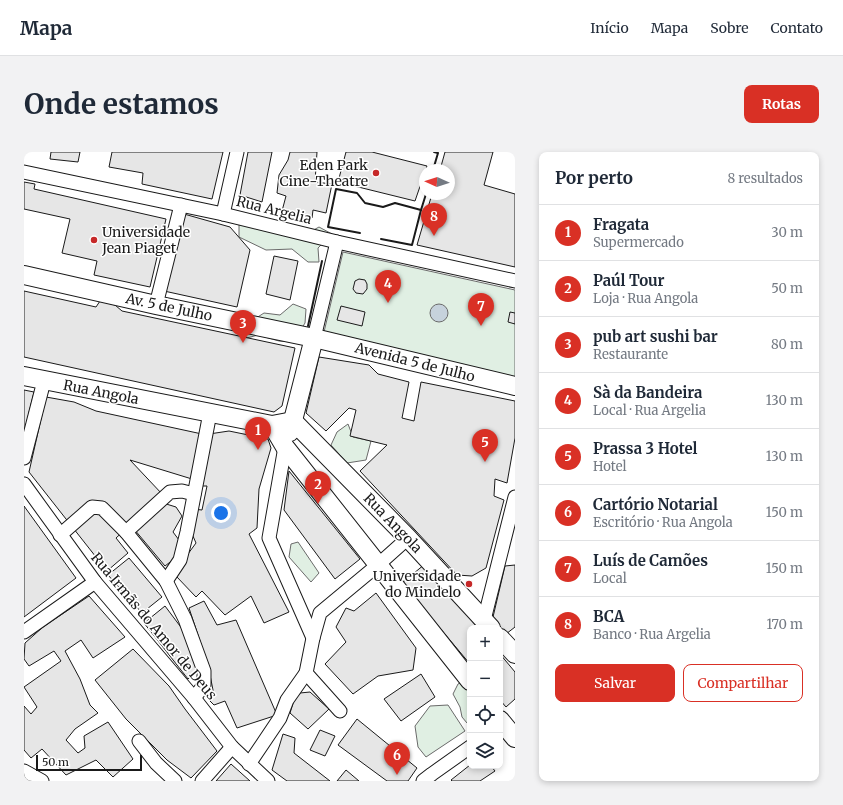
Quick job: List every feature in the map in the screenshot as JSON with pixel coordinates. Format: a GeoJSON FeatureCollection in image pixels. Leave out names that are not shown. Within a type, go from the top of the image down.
{"type":"FeatureCollection","features":[{"type":"Feature","properties":{"kind":"street"},"geometry":{"type":"LineString","coordinates":[[223,214],[237,152]]}},
{"type":"Feature","properties":{"kind":"street","name":"Rua Argelia"},"geometry":{"type":"LineString","coordinates":[[24,172],[223,214],[337,242],[515,281]]}},
{"type":"Feature","properties":{"kind":"street"},"geometry":{"type":"LineString","coordinates":[[156,305],[180,206]]}},
{"type":"Feature","properties":{"kind":"street"},"geometry":{"type":"LineString","coordinates":[[313,638],[269,538],[285,447],[314,338],[337,242]]}},
{"type":"Feature","properties":{"kind":"street","name":"Av. 5 de Julho"},"geometry":{"type":"LineString","coordinates":[[24,276],[314,338]]}},
{"type":"Feature","properties":{"kind":"street","name":"Avenida 5 de Julho"},"geometry":{"type":"LineString","coordinates":[[314,338],[515,386]]}},
{"type":"Feature","properties":{"kind":"street","name":"Rua Angola"},"geometry":{"type":"LineString","coordinates":[[24,376],[272,425],[293,420],[408,538],[487,624]]}},
{"type":"Feature","properties":{"kind":"street"},"geometry":{"type":"LineString","coordinates":[[24,458],[44,381]]}},
{"type":"Feature","properties":{"kind":"street"},"geometry":{"type":"LineString","coordinates":[[166,581],[180,560],[187,532],[210,413]]}},
{"type":"Feature","properties":{"kind":"street"},"geometry":{"type":"LineString","coordinates":[[272,425],[285,447],[467,677]]}},
{"type":"Feature","properties":{"kind":"street","name":"Rua Irmãs do Amor de Deus"},"geometry":{"type":"LineString","coordinates":[[24,484],[95,582],[194,698],[232,747],[268,781]]}},
{"type":"Feature","properties":{"kind":"street"},"geometry":{"type":"LineString","coordinates":[[126,532],[170,492],[182,491],[194,494]]}},
{"type":"Feature","properties":{"kind":"street"},"geometry":{"type":"LineString","coordinates":[[487,624],[515,497]]}},
{"type":"Feature","properties":{"kind":"street"},"geometry":{"type":"LineString","coordinates":[[60,534],[92,507],[102,508],[126,532],[166,581],[185,619],[204,671],[204,685],[194,698]]}},
{"type":"Feature","properties":{"kind":"street"},"geometry":{"type":"LineString","coordinates":[[249,764],[280,718],[287,700],[306,673],[320,613],[408,538]]}},
{"type":"Feature","properties":{"kind":"street"},"geometry":{"type":"LineString","coordinates":[[24,632],[95,582]]}},
{"type":"Feature","properties":{"kind":"street"},"geometry":{"type":"LineString","coordinates":[[503,641],[515,654]]}},
{"type":"Feature","properties":{"kind":"street"},"geometry":{"type":"LineString","coordinates":[[306,673],[340,711]]}},
{"type":"Feature","properties":{"kind":"street"},"geometry":{"type":"LineString","coordinates":[[503,725],[515,738]]}},
{"type":"Feature","properties":{"kind":"street"},"geometry":{"type":"LineString","coordinates":[[139,741],[156,763],[175,781]]}},
{"type":"Feature","properties":{"kind":"street"},"geometry":{"type":"LineString","coordinates":[[202,781],[232,747]]}},
{"type":"Feature","properties":{"kind":"street"},"geometry":{"type":"LineString","coordinates":[[423,781],[467,749]]}},
{"type":"Feature","properties":{"kind":"street"},"geometry":{"type":"LineString","coordinates":[[24,771],[42,781]]}},
{"type":"Feature","properties":{"kind":"green space"},"geometry":{"type":"Polygon","coordinates":[[[239,218],[299,238],[319,227],[332,234],[318,248],[319,262],[308,262],[292,249],[266,250],[239,237],[239,218]]]}},
{"type":"Feature","properties":{"kind":"green space"},"geometry":{"type":"Polygon","coordinates":[[[343,252],[515,290],[515,378],[324,332],[343,252]]]}},
{"type":"Feature","properties":{"kind":"green space"},"geometry":{"type":"Polygon","coordinates":[[[293,304],[306,309],[305,323],[293,342],[279,341],[258,335],[243,339],[236,331],[264,313],[280,315],[293,304]]]}},
{"type":"Feature","properties":{"kind":"green space"},"geometry":{"type":"Polygon","coordinates":[[[348,424],[353,437],[371,441],[366,460],[347,463],[331,445],[337,432],[348,424]]]}},
{"type":"Feature","properties":{"kind":"green space"},"geometry":{"type":"Polygon","coordinates":[[[298,542],[319,573],[311,582],[289,557],[291,544],[298,542]]]}},
{"type":"Feature","properties":{"kind":"green space"},"geometry":{"type":"Polygon","coordinates":[[[463,681],[467,686],[467,723],[462,717],[460,707],[453,694],[458,684],[463,681]]]}},
{"type":"Feature","properties":{"kind":"green space"},"geometry":{"type":"Polygon","coordinates":[[[448,705],[465,731],[426,757],[418,747],[415,726],[430,706],[448,705]]]}},
{"type":"Feature","properties":{"kind":"shaded area"},"geometry":{"type":"Polygon","coordinates":[[[435,304],[443,304],[448,309],[446,320],[443,322],[435,322],[430,317],[430,309],[435,304]]]}},
{"type":"Feature","properties":{"kind":"building"},"geometry":{"type":"Polygon","coordinates":[[[51,152],[80,152],[78,162],[50,159],[51,152]]]}},
{"type":"Feature","properties":{"kind":"building"},"geometry":{"type":"Polygon","coordinates":[[[112,152],[223,152],[212,199],[142,184],[143,173],[109,167],[112,152]]]}},
{"type":"Feature","properties":{"kind":"building"},"geometry":{"type":"Polygon","coordinates":[[[248,152],[272,152],[262,202],[240,195],[248,152]]]}},
{"type":"Feature","properties":{"kind":"building"},"geometry":{"type":"Polygon","coordinates":[[[290,152],[317,152],[315,182],[332,184],[326,213],[313,210],[312,218],[282,211],[286,196],[277,193],[279,175],[288,160],[290,152]]]}},
{"type":"Feature","properties":{"kind":"building"},"geometry":{"type":"Polygon","coordinates":[[[346,152],[372,152],[419,164],[419,189],[415,201],[338,182],[346,152]]]}},
{"type":"Feature","properties":{"kind":"building"},"geometry":{"type":"Polygon","coordinates":[[[445,152],[493,152],[484,185],[515,194],[515,267],[417,245],[430,200],[455,200],[455,164],[442,164],[445,152]]]}},
{"type":"Feature","properties":{"kind":"building"},"geometry":{"type":"Polygon","coordinates":[[[24,182],[35,184],[34,189],[166,219],[150,287],[94,275],[97,261],[62,253],[70,219],[24,209],[24,182]]]}},
{"type":"Feature","properties":{"kind":"building"},"geometry":{"type":"Polygon","coordinates":[[[184,214],[230,227],[250,250],[237,307],[164,291],[184,214]]]}},
{"type":"Feature","properties":{"kind":"building"},"geometry":{"type":"Polygon","coordinates":[[[274,256],[298,261],[290,300],[266,294],[274,256]]]}},
{"type":"Feature","properties":{"kind":"building"},"geometry":{"type":"Polygon","coordinates":[[[359,279],[365,280],[367,284],[367,289],[363,294],[356,293],[353,289],[355,281],[359,279]]]}},
{"type":"Feature","properties":{"kind":"building"},"geometry":{"type":"Polygon","coordinates":[[[24,291],[96,307],[100,301],[115,305],[122,311],[295,348],[282,406],[274,412],[24,357],[24,291]]]}},
{"type":"Feature","properties":{"kind":"building"},"geometry":{"type":"Polygon","coordinates":[[[341,306],[365,312],[362,326],[337,320],[341,306]]]}},
{"type":"Feature","properties":{"kind":"building"},"geometry":{"type":"Polygon","coordinates":[[[510,312],[515,313],[515,324],[508,322],[510,312]]]}},
{"type":"Feature","properties":{"kind":"building"},"geometry":{"type":"Polygon","coordinates":[[[319,357],[369,365],[378,374],[409,382],[402,418],[414,421],[421,382],[515,401],[515,438],[507,483],[495,479],[494,496],[504,500],[486,568],[472,576],[457,575],[360,471],[387,445],[350,436],[356,410],[349,408],[326,431],[306,413],[319,357]]]}},
{"type":"Feature","properties":{"kind":"building"},"geometry":{"type":"Polygon","coordinates":[[[24,390],[34,392],[25,429],[24,429],[24,390]]]}},
{"type":"Feature","properties":{"kind":"building"},"geometry":{"type":"Polygon","coordinates":[[[46,397],[74,402],[96,411],[202,434],[192,479],[130,460],[163,495],[116,538],[128,553],[107,571],[29,472],[46,397]]]}},
{"type":"Feature","properties":{"kind":"building"},"geometry":{"type":"Polygon","coordinates":[[[229,431],[268,439],[271,448],[259,489],[257,528],[249,534],[289,612],[264,623],[251,596],[225,615],[202,591],[196,597],[176,576],[185,558],[196,543],[189,527],[193,509],[202,510],[207,486],[201,486],[209,434],[229,431]]]}},
{"type":"Feature","properties":{"kind":"building"},"geometry":{"type":"Polygon","coordinates":[[[289,471],[360,559],[335,579],[284,510],[289,471]]]}},
{"type":"Feature","properties":{"kind":"building"},"geometry":{"type":"Polygon","coordinates":[[[163,503],[176,507],[182,516],[173,532],[179,540],[174,559],[165,566],[134,529],[163,503]]]}},
{"type":"Feature","properties":{"kind":"building"},"geometry":{"type":"Polygon","coordinates":[[[24,506],[76,578],[24,617],[24,506]]]}},
{"type":"Feature","properties":{"kind":"building"},"geometry":{"type":"Polygon","coordinates":[[[129,558],[162,597],[142,613],[108,575],[129,558]]]}},
{"type":"Feature","properties":{"kind":"building"},"geometry":{"type":"Polygon","coordinates":[[[425,564],[476,625],[467,625],[467,660],[402,583],[425,564]]]}},
{"type":"Feature","properties":{"kind":"building"},"geometry":{"type":"Polygon","coordinates":[[[515,565],[515,627],[506,634],[503,630],[503,625],[499,625],[493,617],[505,566],[515,565]]]}},
{"type":"Feature","properties":{"kind":"building"},"geometry":{"type":"Polygon","coordinates":[[[376,593],[416,648],[413,670],[378,676],[353,694],[325,664],[346,642],[336,627],[346,608],[354,611],[376,593]]]}},
{"type":"Feature","properties":{"kind":"building"},"geometry":{"type":"Polygon","coordinates":[[[89,596],[125,637],[93,658],[81,640],[65,651],[80,679],[90,705],[98,713],[75,729],[66,740],[78,753],[85,748],[84,736],[108,722],[133,759],[113,777],[96,760],[66,775],[42,749],[31,758],[24,750],[24,706],[31,714],[37,707],[24,687],[61,661],[54,651],[29,666],[24,659],[25,643],[43,627],[89,596]]]}},
{"type":"Feature","properties":{"kind":"building"},"geometry":{"type":"Polygon","coordinates":[[[204,601],[217,625],[236,620],[277,715],[237,728],[225,701],[214,705],[210,701],[214,695],[208,665],[189,608],[204,601]]]}},
{"type":"Feature","properties":{"kind":"building"},"geometry":{"type":"Polygon","coordinates":[[[165,606],[183,630],[198,670],[188,679],[144,623],[165,606]]]}},
{"type":"Feature","properties":{"kind":"building"},"geometry":{"type":"Polygon","coordinates":[[[133,649],[169,686],[217,751],[191,778],[167,760],[126,719],[95,680],[133,649]]]}},
{"type":"Feature","properties":{"kind":"building"},"geometry":{"type":"Polygon","coordinates":[[[503,658],[515,672],[515,699],[506,707],[503,704],[503,658]]]}},
{"type":"Feature","properties":{"kind":"building"},"geometry":{"type":"Polygon","coordinates":[[[421,674],[435,697],[401,721],[384,699],[421,674]]]}},
{"type":"Feature","properties":{"kind":"building"},"geometry":{"type":"Polygon","coordinates":[[[310,692],[329,709],[308,729],[290,713],[294,700],[300,693],[310,692]]]}},
{"type":"Feature","properties":{"kind":"building"},"geometry":{"type":"Polygon","coordinates":[[[357,719],[417,768],[408,781],[387,781],[338,745],[357,719]]]}},
{"type":"Feature","properties":{"kind":"building"},"geometry":{"type":"Polygon","coordinates":[[[320,730],[335,736],[325,756],[310,750],[320,730]]]}},
{"type":"Feature","properties":{"kind":"building"},"geometry":{"type":"Polygon","coordinates":[[[283,734],[295,738],[294,753],[330,781],[287,781],[272,770],[283,734]]]}},
{"type":"Feature","properties":{"kind":"building"},"geometry":{"type":"Polygon","coordinates":[[[231,764],[250,781],[216,781],[231,764]]]}},
{"type":"Feature","properties":{"kind":"building"},"geometry":{"type":"Polygon","coordinates":[[[467,767],[467,769],[493,769],[495,771],[480,781],[451,780],[467,767]]]}},
{"type":"Feature","properties":{"kind":"building"},"geometry":{"type":"Polygon","coordinates":[[[346,770],[359,781],[337,781],[346,770]]]}},
{"type":"Feature","properties":{"kind":"wall"},"geometry":{"type":"LineString","coordinates":[[434,152],[438,153],[435,164]]}},
{"type":"Feature","properties":{"kind":"wall"},"geometry":{"type":"LineString","coordinates":[[360,233],[328,227],[336,189],[357,193],[365,203],[383,207],[395,203],[421,210],[412,245],[381,239]]}},
{"type":"Feature","properties":{"kind":"wall"},"geometry":{"type":"LineString","coordinates":[[421,210],[424,200]]}},
{"type":"Feature","properties":{"kind":"wall"},"geometry":{"type":"LineString","coordinates":[[308,326],[322,261]]}},
{"type":"Feature","properties":{"kind":"place","name":"Eden Park Cine-Theatre"},"geometry":{"type":"Point","coordinates":[376,173]}},
{"type":"Feature","properties":{"kind":"place","name":"BCA"},"geometry":{"type":"Point","coordinates":[434,236]}},
{"type":"Feature","properties":{"kind":"place","name":"Universidade Jean Piaget"},"geometry":{"type":"Point","coordinates":[94,240]}},
{"type":"Feature","properties":{"kind":"place","name":"Sà da Bandeira"},"geometry":{"type":"Point","coordinates":[388,303]}},
{"type":"Feature","properties":{"kind":"place","name":"Luís de Camões"},"geometry":{"type":"Point","coordinates":[481,326]}},
{"type":"Feature","properties":{"kind":"place","name":"pub art sushi bar"},"geometry":{"type":"Point","coordinates":[243,343]}},
{"type":"Feature","properties":{"kind":"place","name":"Fragata"},"geometry":{"type":"Point","coordinates":[258,450]}},
{"type":"Feature","properties":{"kind":"place","name":"Prassa 3 Hotel"},"geometry":{"type":"Point","coordinates":[485,462]}},
{"type":"Feature","properties":{"kind":"place","name":"Paúl Tour"},"geometry":{"type":"Point","coordinates":[318,504]}},
{"type":"Feature","properties":{"kind":"place","name":"Universidade do Mindelo"},"geometry":{"type":"Point","coordinates":[469,584]}},
{"type":"Feature","properties":{"kind":"place","name":"Cartório Notarial"},"geometry":{"type":"Point","coordinates":[397,775]}}]}
